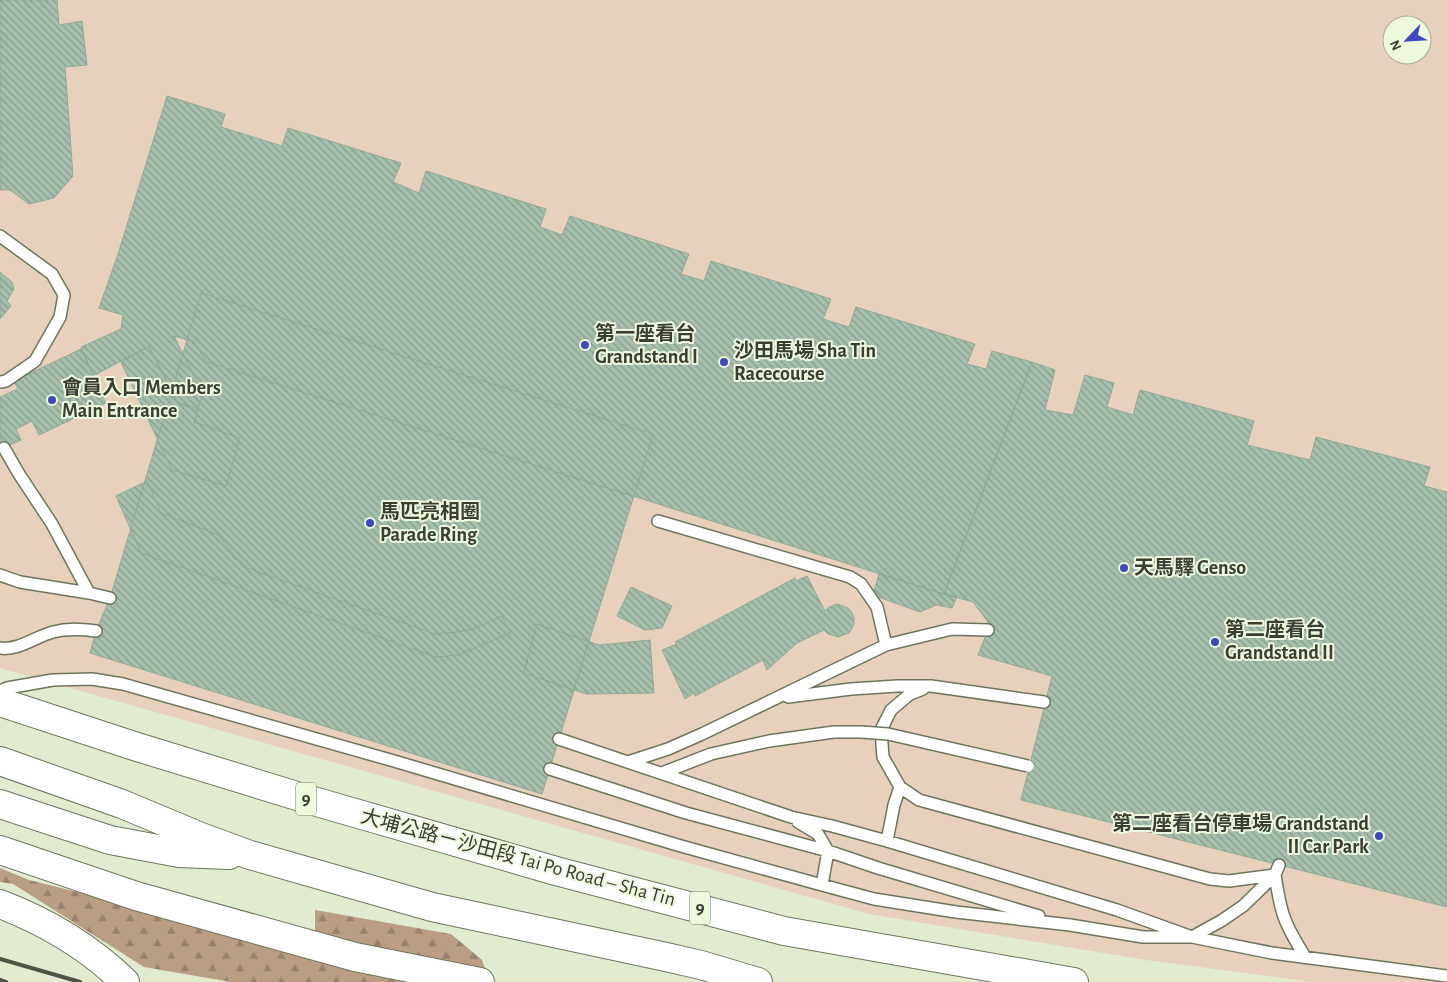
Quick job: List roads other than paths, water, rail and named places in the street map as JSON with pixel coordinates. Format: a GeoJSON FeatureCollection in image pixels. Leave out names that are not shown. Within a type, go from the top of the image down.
{"type":"FeatureCollection","features":[{"type":"Feature","properties":{"kind":"main road","name":"大埔公路－沙田段 Tai Po Road – Sha Tin"},"geometry":{"type":"LineString","coordinates":[[0,702],[134,746],[328,805],[556,871],[784,931],[1074,982]]}},
{"type":"Feature","properties":{"kind":"main road"},"geometry":{"type":"LineString","coordinates":[[0,761],[122,804],[250,855],[432,907],[701,965],[758,982]]}},
{"type":"Feature","properties":{"kind":"main road"},"geometry":{"type":"LineString","coordinates":[[0,804],[110,840],[147,848],[179,854],[250,855]]}},
{"type":"Feature","properties":{"kind":"main road"},"geometry":{"type":"LineString","coordinates":[[0,850],[136,896],[355,958],[480,982]]}},
{"type":"Feature","properties":{"kind":"main road"},"geometry":{"type":"LineString","coordinates":[[0,904],[39,920],[66,935],[91,952],[126,982]]}},
{"type":"Feature","properties":{"kind":"lane"},"geometry":{"type":"LineString","coordinates":[[0,236],[52,274],[64,295],[60,317],[35,361],[6,381],[0,382]]}},
{"type":"Feature","properties":{"kind":"lane"},"geometry":{"type":"LineString","coordinates":[[4,448],[18,474],[52,524],[89,593]]}},
{"type":"Feature","properties":{"kind":"lane"},"geometry":{"type":"LineString","coordinates":[[658,521],[850,577],[861,584],[877,607],[886,645]]}},
{"type":"Feature","properties":{"kind":"lane"},"geometry":{"type":"LineString","coordinates":[[0,575],[20,582],[110,598]]}},
{"type":"Feature","properties":{"kind":"lane"},"geometry":{"type":"LineString","coordinates":[[0,648],[4,649],[30,642],[52,632],[74,628],[96,631]]}},
{"type":"Feature","properties":{"kind":"lane"},"geometry":{"type":"LineString","coordinates":[[628,762],[668,748],[778,698],[886,645],[952,629],[988,630]]}},
{"type":"Feature","properties":{"kind":"lane"},"geometry":{"type":"LineString","coordinates":[[0,691],[7,688],[53,680],[92,679],[124,684],[681,846],[822,885],[874,899],[956,912],[1070,925],[1143,937],[1192,937],[1243,906],[1277,870]]}},
{"type":"Feature","properties":{"kind":"lane"},"geometry":{"type":"LineString","coordinates":[[778,698],[851,689],[931,686],[1044,702]]}},
{"type":"Feature","properties":{"kind":"lane"},"geometry":{"type":"LineString","coordinates":[[931,686],[910,694],[891,710],[881,730],[883,757],[900,788],[919,800],[1210,879],[1228,881],[1277,870]]}},
{"type":"Feature","properties":{"kind":"lane"},"geometry":{"type":"LineString","coordinates":[[662,773],[711,754],[769,741],[834,732],[888,734],[1028,766]]}},
{"type":"Feature","properties":{"kind":"lane"},"geometry":{"type":"LineString","coordinates":[[559,739],[791,817],[887,841],[1116,910],[1192,937],[1272,953],[1447,976]]}},
{"type":"Feature","properties":{"kind":"lane"},"geometry":{"type":"LineString","coordinates":[[550,769],[686,813],[828,851],[878,868],[1070,925]]}},
{"type":"Feature","properties":{"kind":"lane"},"geometry":{"type":"LineString","coordinates":[[887,841],[894,805],[900,788]]}},
{"type":"Feature","properties":{"kind":"lane"},"geometry":{"type":"LineString","coordinates":[[791,817],[818,834],[828,851],[822,885]]}},
{"type":"Feature","properties":{"kind":"lane"},"geometry":{"type":"LineString","coordinates":[[1277,870],[1278,896],[1283,914],[1291,933],[1305,957]]}},
{"type":"Feature","properties":{"kind":"railway"},"geometry":{"type":"LineString","coordinates":[[0,959],[80,982]]}},
{"type":"Feature","properties":{"kind":"railway"},"geometry":{"type":"LineString","coordinates":[[0,980],[6,982]]}},
{"type":"Feature","properties":{"kind":"place","name":"第一座看台 Grandstand I"},"geometry":{"type":"Point","coordinates":[585,345]}},
{"type":"Feature","properties":{"kind":"place","name":"沙田馬場 Sha Tin Racecourse"},"geometry":{"type":"Point","coordinates":[724,362]}},
{"type":"Feature","properties":{"kind":"place","name":"會員入口 Members Main Entrance"},"geometry":{"type":"Point","coordinates":[52,400]}},
{"type":"Feature","properties":{"kind":"place","name":"馬匹亮相圈 Parade Ring"},"geometry":{"type":"Point","coordinates":[370,523]}},
{"type":"Feature","properties":{"kind":"place","name":"天馬驛 Genso"},"geometry":{"type":"Point","coordinates":[1124,568]}},
{"type":"Feature","properties":{"kind":"place","name":"第二座看台 Grandstand II"},"geometry":{"type":"Point","coordinates":[1215,642]}},
{"type":"Feature","properties":{"kind":"place","name":"第二座看台停車場 Grandstand II Car Park"},"geometry":{"type":"Point","coordinates":[1379,836]}}]}
